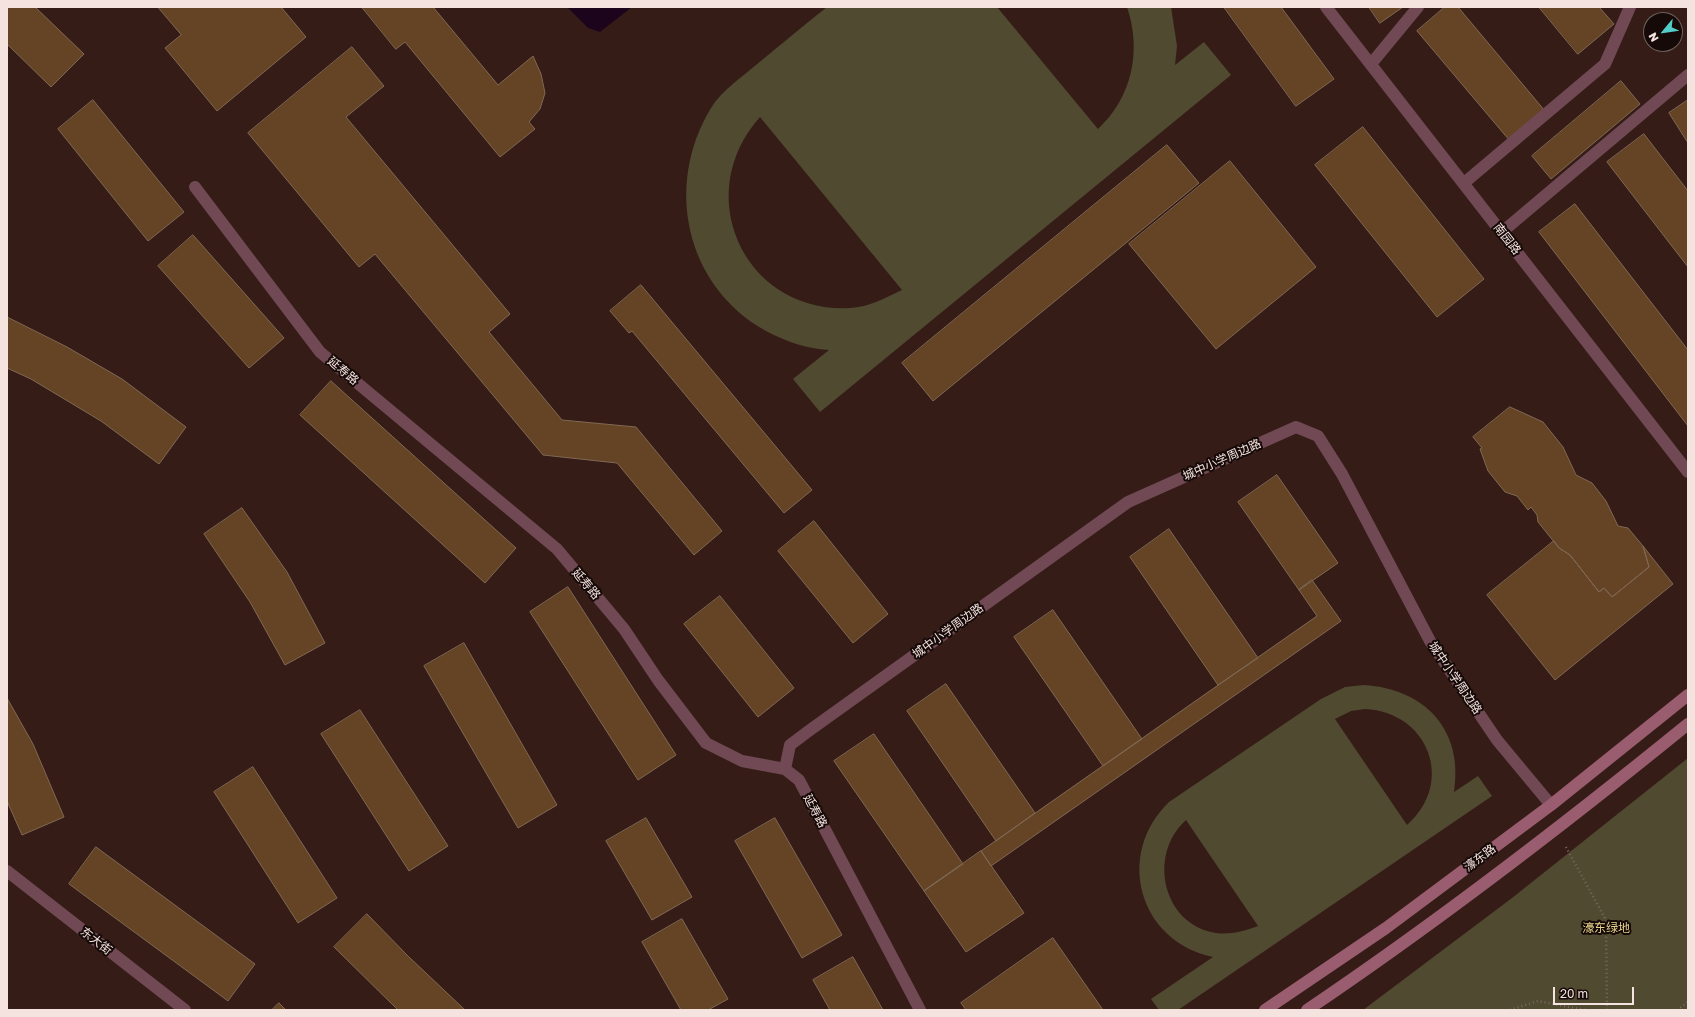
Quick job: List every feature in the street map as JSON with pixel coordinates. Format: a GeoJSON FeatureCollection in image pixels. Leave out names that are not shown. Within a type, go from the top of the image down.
{"type":"FeatureCollection","features":[{"type":"Feature","properties":{"kind":"main road","name":"濠东路"},"geometry":{"type":"LineString","coordinates":[[1265,1010],[1386,928],[1551,805],[1688,695]]}},
{"type":"Feature","properties":{"kind":"main road","name":"濠东路"},"geometry":{"type":"LineString","coordinates":[[1307,1010],[1451,908],[1556,829],[1688,724]]}},
{"type":"Feature","properties":{"kind":"street","name":"南园路"},"geometry":{"type":"LineString","coordinates":[[1326,7],[1688,472]]}},
{"type":"Feature","properties":{"kind":"street"},"geometry":{"type":"LineString","coordinates":[[1371,64],[1418,7]]}},
{"type":"Feature","properties":{"kind":"street"},"geometry":{"type":"LineString","coordinates":[[1464,183],[1606,64],[1630,7]]}},
{"type":"Feature","properties":{"kind":"street"},"geometry":{"type":"LineString","coordinates":[[1502,232],[1688,75]]}},
{"type":"Feature","properties":{"kind":"street","name":"延寿路"},"geometry":{"type":"LineString","coordinates":[[195,187],[320,352],[557,549],[624,629],[658,680],[706,743],[742,761],[785,769],[798,780],[920,1010]]}},
{"type":"Feature","properties":{"kind":"street","name":"城中小学周边路"},"geometry":{"type":"LineString","coordinates":[[785,769],[790,745],[1128,502],[1296,426],[1318,436],[1342,474],[1430,641],[1497,740],[1551,805]]}},
{"type":"Feature","properties":{"kind":"street","name":"东大街"},"geometry":{"type":"LineString","coordinates":[[7,871],[185,1010]]}},
{"type":"Feature","properties":{"kind":"path"},"geometry":{"type":"LineString","coordinates":[[1556,829],[1606,920],[1607,1010]]}},
{"type":"Feature","properties":{"kind":"path"},"geometry":{"type":"LineString","coordinates":[[1510,1010],[1538,1001],[1585,1010]]}},
{"type":"Feature","properties":{"kind":"path"},"geometry":{"type":"LineString","coordinates":[[1677,1010],[1688,1002]]}},
{"type":"Feature","properties":{"kind":"green space"},"geometry":{"type":"Polygon","coordinates":[[[827,7],[997,7],[1098,129],[1119,103],[1131,72],[1134,40],[1127,7],[1171,7],[1177,46],[1175,65],[1204,42],[1231,75],[820,412],[793,379],[829,350],[796,344],[781,338],[766,331],[738,312],[717,288],[701,261],[690,232],[686,201],[688,169],[697,138],[715,102],[732,85],[827,7]],[[760,117],[739,148],[730,181],[730,213],[739,244],[757,271],[782,292],[813,305],[850,308],[864,306],[877,302],[902,290],[760,117]]]}},
{"type":"Feature","properties":{"kind":"green space"},"geometry":{"type":"Polygon","coordinates":[[[1364,685],[1386,688],[1405,695],[1422,704],[1436,717],[1446,732],[1453,750],[1456,770],[1454,792],[1478,776],[1492,796],[1178,1010],[1159,1010],[1151,999],[1213,957],[1187,948],[1167,933],[1152,915],[1143,893],[1139,870],[1143,846],[1152,823],[1169,802],[1321,699],[1345,687],[1364,685]],[[1365,709],[1351,711],[1335,719],[1407,825],[1422,808],[1430,789],[1432,770],[1428,752],[1419,736],[1405,722],[1387,713],[1365,709]],[[1186,820],[1174,835],[1167,851],[1164,869],[1166,887],[1173,903],[1183,917],[1198,927],[1216,933],[1237,932],[1258,926],[1186,820]]]}},
{"type":"Feature","properties":{"kind":"green space","name":"濠东绿地"},"geometry":{"type":"Polygon","coordinates":[[[1688,758],[1688,1010],[1363,1010],[1512,898],[1688,758]]]}},
{"type":"Feature","properties":{"kind":"shaded area"},"geometry":{"type":"Polygon","coordinates":[[[567,7],[632,7],[600,32],[588,28],[567,7]]]}},
{"type":"Feature","properties":{"kind":"building"},"geometry":{"type":"Polygon","coordinates":[[[7,7],[35,7],[84,54],[51,87],[7,44],[7,7]]]}},
{"type":"Feature","properties":{"kind":"building"},"geometry":{"type":"Polygon","coordinates":[[[158,7],[281,7],[306,37],[217,111],[165,48],[181,35],[158,7]]]}},
{"type":"Feature","properties":{"kind":"building"},"geometry":{"type":"Polygon","coordinates":[[[362,7],[433,7],[498,85],[533,56],[541,74],[545,93],[540,109],[529,122],[535,129],[500,157],[405,42],[396,49],[362,7]]]}},
{"type":"Feature","properties":{"kind":"building"},"geometry":{"type":"Polygon","coordinates":[[[1224,7],[1281,7],[1334,79],[1296,106],[1224,7]]]}},
{"type":"Feature","properties":{"kind":"building"},"geometry":{"type":"Polygon","coordinates":[[[1369,7],[1403,7],[1380,23],[1369,7]]]}},
{"type":"Feature","properties":{"kind":"building"},"geometry":{"type":"Polygon","coordinates":[[[1445,7],[1458,7],[1545,111],[1510,141],[1417,31],[1445,7]]]}},
{"type":"Feature","properties":{"kind":"building"},"geometry":{"type":"Polygon","coordinates":[[[1539,7],[1599,7],[1614,24],[1578,54],[1539,7]]]}},
{"type":"Feature","properties":{"kind":"building"},"geometry":{"type":"Polygon","coordinates":[[[352,47],[384,86],[346,117],[510,314],[489,332],[562,420],[636,427],[722,531],[694,555],[617,463],[543,455],[375,254],[359,267],[248,133],[352,47]]]}},
{"type":"Feature","properties":{"kind":"building"},"geometry":{"type":"Polygon","coordinates":[[[1621,81],[1640,104],[1551,179],[1532,156],[1621,81]]]}},
{"type":"Feature","properties":{"kind":"building"},"geometry":{"type":"Polygon","coordinates":[[[93,100],[184,212],[148,241],[58,129],[93,100]]]}},
{"type":"Feature","properties":{"kind":"building"},"geometry":{"type":"Polygon","coordinates":[[[1688,100],[1688,143],[1669,113],[1688,100]]]}},
{"type":"Feature","properties":{"kind":"building"},"geometry":{"type":"Polygon","coordinates":[[[1363,127],[1484,279],[1437,317],[1315,165],[1363,127]]]}},
{"type":"Feature","properties":{"kind":"building"},"geometry":{"type":"Polygon","coordinates":[[[1644,134],[1688,191],[1688,267],[1607,162],[1644,134]]]}},
{"type":"Feature","properties":{"kind":"building"},"geometry":{"type":"Polygon","coordinates":[[[1167,145],[1199,183],[933,401],[902,363],[1167,145]]]}},
{"type":"Feature","properties":{"kind":"building"},"geometry":{"type":"Polygon","coordinates":[[[1230,161],[1316,267],[1216,349],[1129,244],[1230,161]]]}},
{"type":"Feature","properties":{"kind":"building"},"geometry":{"type":"Polygon","coordinates":[[[1575,204],[1688,350],[1688,426],[1539,232],[1575,204]]]}},
{"type":"Feature","properties":{"kind":"building"},"geometry":{"type":"Polygon","coordinates":[[[193,235],[284,338],[249,368],[158,266],[193,235]]]}},
{"type":"Feature","properties":{"kind":"building"},"geometry":{"type":"Polygon","coordinates":[[[641,285],[812,490],[784,513],[632,331],[629,333],[610,311],[641,285]]]}},
{"type":"Feature","properties":{"kind":"building"},"geometry":{"type":"Polygon","coordinates":[[[7,317],[67,347],[122,379],[186,427],[159,464],[101,421],[31,379],[7,368],[7,317]]]}},
{"type":"Feature","properties":{"kind":"building"},"geometry":{"type":"Polygon","coordinates":[[[331,381],[516,548],[485,583],[300,415],[331,381]]]}},
{"type":"Feature","properties":{"kind":"building"},"geometry":{"type":"Polygon","coordinates":[[[1510,407],[1543,422],[1563,447],[1576,475],[1592,483],[1606,501],[1618,526],[1628,528],[1643,546],[1649,567],[1612,597],[1604,588],[1599,592],[1570,555],[1559,548],[1538,522],[1537,515],[1531,507],[1528,510],[1517,496],[1505,492],[1488,471],[1480,449],[1482,448],[1473,437],[1510,407]]]}},
{"type":"Feature","properties":{"kind":"building"},"geometry":{"type":"Polygon","coordinates":[[[1277,475],[1338,563],[1299,590],[1238,502],[1277,475]]]}},
{"type":"Feature","properties":{"kind":"building"},"geometry":{"type":"Polygon","coordinates":[[[242,508],[287,572],[325,643],[285,665],[250,602],[204,534],[242,508]]]}},
{"type":"Feature","properties":{"kind":"building"},"geometry":{"type":"Polygon","coordinates":[[[814,521],[888,614],[853,643],[778,551],[814,521]]]}},
{"type":"Feature","properties":{"kind":"building"},"geometry":{"type":"Polygon","coordinates":[[[1169,529],[1258,658],[1218,685],[1130,557],[1169,529]]]}},
{"type":"Feature","properties":{"kind":"building"},"geometry":{"type":"Polygon","coordinates":[[[1554,541],[1559,548],[1570,555],[1599,592],[1604,588],[1612,597],[1649,567],[1643,546],[1673,584],[1555,680],[1487,595],[1554,541]]]}},
{"type":"Feature","properties":{"kind":"building"},"geometry":{"type":"Polygon","coordinates":[[[1312,580],[1341,621],[991,866],[981,851],[1317,616],[1299,590],[1312,580]]]}},
{"type":"Feature","properties":{"kind":"building"},"geometry":{"type":"Polygon","coordinates":[[[568,587],[676,755],[638,780],[530,612],[568,587]]]}},
{"type":"Feature","properties":{"kind":"building"},"geometry":{"type":"Polygon","coordinates":[[[720,596],[794,688],[758,717],[684,624],[720,596]]]}},
{"type":"Feature","properties":{"kind":"building"},"geometry":{"type":"Polygon","coordinates":[[[1053,610],[1142,739],[1103,766],[1014,637],[1053,610]]]}},
{"type":"Feature","properties":{"kind":"building"},"geometry":{"type":"Polygon","coordinates":[[[464,643],[557,805],[518,828],[424,666],[464,643]]]}},
{"type":"Feature","properties":{"kind":"building"},"geometry":{"type":"Polygon","coordinates":[[[946,684],[1035,813],[996,841],[907,711],[946,684]]]}},
{"type":"Feature","properties":{"kind":"building"},"geometry":{"type":"Polygon","coordinates":[[[7,698],[33,744],[64,817],[22,835],[7,801],[7,698]]]}},
{"type":"Feature","properties":{"kind":"building"},"geometry":{"type":"Polygon","coordinates":[[[360,710],[448,846],[409,871],[321,734],[360,710]]]}},
{"type":"Feature","properties":{"kind":"building"},"geometry":{"type":"Polygon","coordinates":[[[874,734],[963,864],[924,891],[834,761],[874,734]]]}},
{"type":"Feature","properties":{"kind":"building"},"geometry":{"type":"Polygon","coordinates":[[[253,767],[337,898],[298,923],[214,792],[253,767]]]}},
{"type":"Feature","properties":{"kind":"building"},"geometry":{"type":"Polygon","coordinates":[[[646,818],[692,897],[652,920],[606,841],[646,818]]]}},
{"type":"Feature","properties":{"kind":"building"},"geometry":{"type":"Polygon","coordinates":[[[775,818],[842,935],[802,958],[735,841],[775,818]]]}},
{"type":"Feature","properties":{"kind":"building"},"geometry":{"type":"Polygon","coordinates":[[[96,847],[255,964],[228,1001],[69,884],[96,847]]]}},
{"type":"Feature","properties":{"kind":"building"},"geometry":{"type":"Polygon","coordinates":[[[981,851],[1024,913],[966,952],[924,891],[981,851]]]}},
{"type":"Feature","properties":{"kind":"building"},"geometry":{"type":"Polygon","coordinates":[[[367,914],[408,956],[465,1010],[398,1010],[334,947],[367,914]]]}},
{"type":"Feature","properties":{"kind":"building"},"geometry":{"type":"Polygon","coordinates":[[[682,919],[728,999],[708,1010],[681,1010],[642,942],[682,919]]]}},
{"type":"Feature","properties":{"kind":"building"},"geometry":{"type":"Polygon","coordinates":[[[1053,938],[1103,1010],[966,1010],[961,1003],[1053,938]]]}},
{"type":"Feature","properties":{"kind":"building"},"geometry":{"type":"Polygon","coordinates":[[[853,957],[883,1010],[830,1010],[813,980],[853,957]]]}},
{"type":"Feature","properties":{"kind":"building"},"geometry":{"type":"Polygon","coordinates":[[[279,1003],[286,1010],[272,1010],[279,1003]]]}}]}
